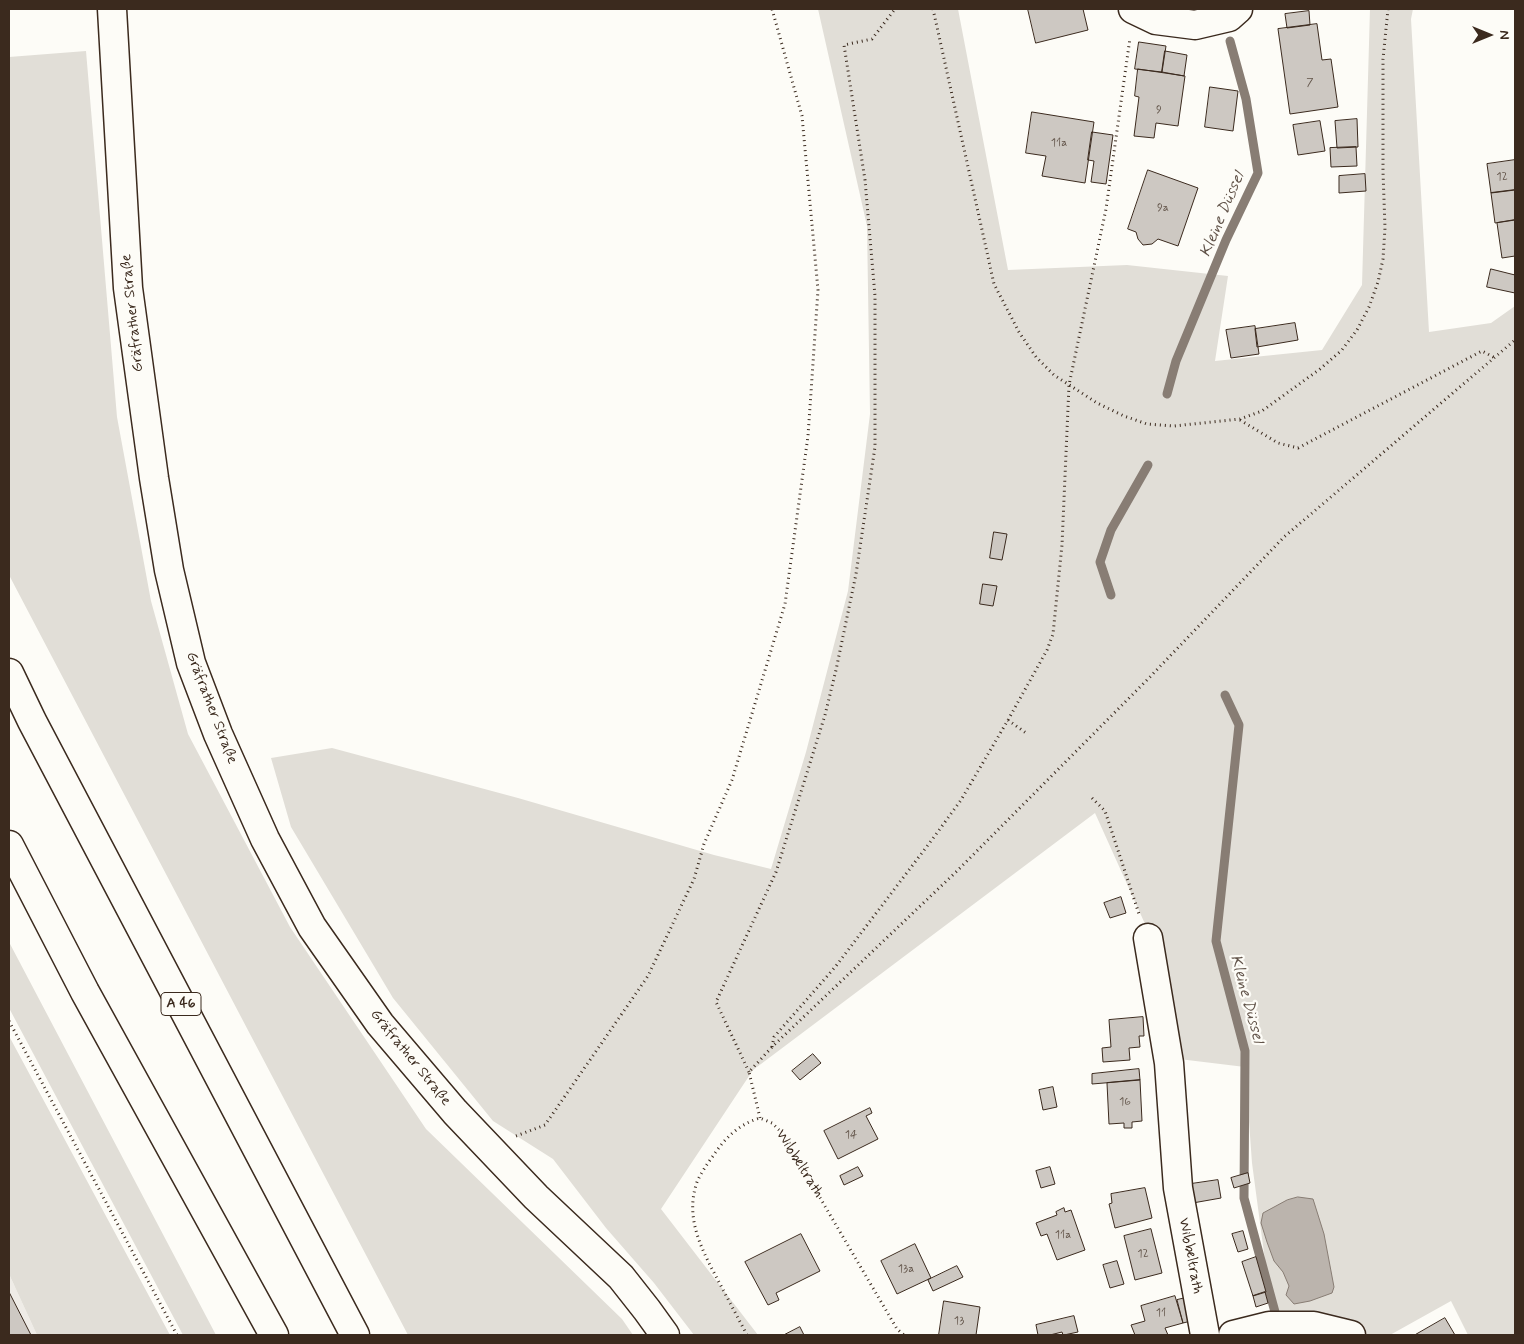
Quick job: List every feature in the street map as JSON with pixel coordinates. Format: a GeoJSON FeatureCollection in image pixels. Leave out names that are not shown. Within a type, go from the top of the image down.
{"type":"FeatureCollection","features":[{"type":"Feature","properties":{"kind":"main road","name":"Gräfrather Straße"},"geometry":{"type":"LineString","coordinates":[[112,9],[128,288],[154,478],[168,570],[191,663],[218,734],[261,830],[312,927],[380,1024],[455,1112],[488,1147],[536,1197],[621,1277],[648,1310],[665,1335]]}},
{"type":"Feature","properties":{"kind":"main road"},"geometry":{"type":"LineString","coordinates":[[1133,10],[1156,20],[1195,26],[1229,17],[1238,9]]}},
{"type":"Feature","properties":{"kind":"main road","name":"A 46"},"geometry":{"type":"LineString","coordinates":[[9,673],[37,730],[355,1335]]}},
{"type":"Feature","properties":{"kind":"main road"},"geometry":{"type":"LineString","coordinates":[[9,845],[85,992],[274,1335]]}},
{"type":"Feature","properties":{"kind":"main road"},"geometry":{"type":"LineString","coordinates":[[9,881],[85,992]]}},
{"type":"Feature","properties":{"kind":"main road","name":"Wibbeltrath"},"geometry":{"type":"LineString","coordinates":[[1148,938],[1169,1063],[1178,1188],[1205,1335]]}},
{"type":"Feature","properties":{"kind":"main road"},"geometry":{"type":"LineString","coordinates":[[1233,1335],[1269,1326],[1314,1326],[1352,1335]]}},
{"type":"Feature","properties":{"kind":"path"},"geometry":{"type":"LineString","coordinates":[[488,1147],[544,1126],[648,976],[694,880],[704,844],[732,780],[785,604],[808,436],[818,290],[802,116],[772,9]]}},
{"type":"Feature","properties":{"kind":"path"},"geometry":{"type":"LineString","coordinates":[[760,1118],[749,1072],[716,1002],[776,872],[825,715],[856,574],[875,446],[875,296],[865,180],[844,45],[872,39],[895,9]]}},
{"type":"Feature","properties":{"kind":"path"},"geometry":{"type":"LineString","coordinates":[[932,9],[994,284],[1019,332],[1036,357],[1054,375],[1097,403],[1124,416],[1147,424],[1174,426],[1240,419],[1262,411],[1320,369],[1342,350],[1369,307],[1378,282],[1383,259],[1385,228],[1383,59],[1388,9]]}},
{"type":"Feature","properties":{"kind":"path"},"geometry":{"type":"LineString","coordinates":[[772,1047],[774,1037],[836,966],[961,800],[1047,650],[1052,634],[1062,545],[1069,385],[1106,209],[1133,10]]}},
{"type":"Feature","properties":{"kind":"path"},"geometry":{"type":"LineString","coordinates":[[749,1072],[772,1047],[958,871],[1148,679],[1284,537],[1515,340]]}},
{"type":"Feature","properties":{"kind":"path"},"geometry":{"type":"LineString","coordinates":[[1240,419],[1278,443],[1298,448],[1482,351],[1495,358]]}},
{"type":"Feature","properties":{"kind":"path"},"geometry":{"type":"LineString","coordinates":[[1008,720],[1026,733]]}},
{"type":"Feature","properties":{"kind":"path"},"geometry":{"type":"LineString","coordinates":[[1092,798],[1105,811],[1148,938]]}},
{"type":"Feature","properties":{"kind":"path"},"geometry":{"type":"LineString","coordinates":[[9,1021],[177,1335]]}},
{"type":"Feature","properties":{"kind":"path","name":"Wibbeltrath"},"geometry":{"type":"LineString","coordinates":[[747,1335],[700,1246],[694,1227],[693,1204],[697,1182],[717,1150],[741,1126],[749,1121],[760,1118],[772,1123],[782,1133],[897,1330],[904,1335]]}},
{"type":"Feature","properties":{"kind":"shaded area"},"geometry":{"type":"Polygon","coordinates":[[[818,9],[958,9],[1008,270],[1127,265],[1228,276],[1215,361],[1322,350],[1362,285],[1370,9],[1413,9],[1411,19],[1429,332],[1491,323],[1515,306],[1515,1335],[1468,1335],[1451,1301],[1390,1335],[1372,1335],[1272,1313],[1252,1163],[1245,1067],[1179,1059],[1150,935],[1095,813],[753,1070],[661,1209],[758,1335],[694,1335],[654,1283],[606,1228],[553,1159],[493,1121],[393,998],[291,827],[271,758],[332,748],[518,798],[714,855],[771,869],[806,752],[848,591],[870,414],[867,226],[818,9]]]}},
{"type":"Feature","properties":{"kind":"shaded area"},"geometry":{"type":"Polygon","coordinates":[[[86,51],[117,417],[151,601],[188,734],[290,927],[426,1129],[622,1319],[633,1335],[408,1335],[9,575],[9,57],[86,51]]]}},
{"type":"Feature","properties":{"kind":"shaded area"},"geometry":{"type":"Polygon","coordinates":[[[9,942],[216,1335],[183,1335],[9,1008],[9,942]]]}},
{"type":"Feature","properties":{"kind":"shaded area"},"geometry":{"type":"Polygon","coordinates":[[[9,1036],[170,1335],[37,1335],[9,1274],[9,1036]]]}},
{"type":"Feature","properties":{"kind":"shaded area"},"geometry":{"type":"Polygon","coordinates":[[[1298,1197],[1313,1199],[1324,1234],[1334,1287],[1332,1293],[1310,1301],[1294,1304],[1286,1295],[1289,1286],[1283,1272],[1274,1261],[1261,1223],[1263,1213],[1287,1200],[1298,1197]]]}},
{"type":"Feature","properties":{"kind":"shaded area"},"geometry":{"type":"Polygon","coordinates":[[[9,1274],[37,1335],[9,1335],[9,1274]]]}},
{"type":"Feature","properties":{"kind":"building"},"geometry":{"type":"Polygon","coordinates":[[[1028,9],[1083,9],[1088,30],[1036,43],[1028,9]]]}},
{"type":"Feature","properties":{"kind":"building"},"geometry":{"type":"Polygon","coordinates":[[[1309,11],[1310,25],[1287,28],[1285,14],[1309,11]]]}},
{"type":"Feature","properties":{"kind":"building"},"geometry":{"type":"Polygon","coordinates":[[[1317,24],[1322,60],[1331,59],[1338,107],[1290,114],[1278,29],[1317,24]]]}},
{"type":"Feature","properties":{"kind":"building"},"geometry":{"type":"Polygon","coordinates":[[[1139,42],[1166,46],[1162,72],[1135,69],[1139,42]]]}},
{"type":"Feature","properties":{"kind":"building"},"geometry":{"type":"Polygon","coordinates":[[[1165,51],[1187,55],[1184,76],[1162,72],[1165,51]]]}},
{"type":"Feature","properties":{"kind":"building"},"geometry":{"type":"Polygon","coordinates":[[[1138,69],[1185,76],[1178,126],[1156,123],[1154,138],[1134,136],[1139,97],[1135,96],[1138,69]]]}},
{"type":"Feature","properties":{"kind":"building"},"geometry":{"type":"Polygon","coordinates":[[[1210,87],[1238,91],[1233,131],[1205,127],[1210,87]]]}},
{"type":"Feature","properties":{"kind":"building"},"geometry":{"type":"Polygon","coordinates":[[[1032,112],[1094,122],[1085,183],[1042,176],[1046,156],[1026,153],[1032,112]]]}},
{"type":"Feature","properties":{"kind":"building"},"geometry":{"type":"Polygon","coordinates":[[[1357,119],[1358,147],[1337,148],[1335,121],[1357,119]]]}},
{"type":"Feature","properties":{"kind":"building"},"geometry":{"type":"Polygon","coordinates":[[[1320,121],[1325,151],[1298,155],[1293,125],[1320,121]]]}},
{"type":"Feature","properties":{"kind":"building"},"geometry":{"type":"Polygon","coordinates":[[[1092,132],[1113,135],[1106,184],[1091,182],[1094,161],[1088,160],[1092,132]]]}},
{"type":"Feature","properties":{"kind":"building"},"geometry":{"type":"Polygon","coordinates":[[[1356,147],[1357,166],[1331,167],[1330,148],[1356,147]]]}},
{"type":"Feature","properties":{"kind":"building"},"geometry":{"type":"Polygon","coordinates":[[[1515,160],[1515,190],[1491,193],[1487,164],[1515,160]]]}},
{"type":"Feature","properties":{"kind":"building"},"geometry":{"type":"Polygon","coordinates":[[[1148,170],[1198,188],[1178,246],[1158,239],[1152,244],[1143,245],[1138,239],[1136,232],[1128,229],[1148,170]]]}},
{"type":"Feature","properties":{"kind":"building"},"geometry":{"type":"Polygon","coordinates":[[[1365,174],[1366,191],[1339,193],[1339,176],[1365,174]]]}},
{"type":"Feature","properties":{"kind":"building"},"geometry":{"type":"Polygon","coordinates":[[[1515,190],[1515,220],[1495,223],[1491,193],[1515,190]]]}},
{"type":"Feature","properties":{"kind":"building"},"geometry":{"type":"Polygon","coordinates":[[[1515,220],[1515,256],[1502,258],[1497,223],[1515,220]]]}},
{"type":"Feature","properties":{"kind":"building"},"geometry":{"type":"Polygon","coordinates":[[[1491,269],[1515,275],[1515,293],[1487,287],[1491,269]]]}},
{"type":"Feature","properties":{"kind":"building"},"geometry":{"type":"Polygon","coordinates":[[[1295,323],[1298,340],[1257,347],[1255,329],[1295,323]]]}},
{"type":"Feature","properties":{"kind":"building"},"geometry":{"type":"Polygon","coordinates":[[[1255,326],[1259,354],[1231,358],[1226,330],[1255,326]]]}},
{"type":"Feature","properties":{"kind":"building"},"geometry":{"type":"Polygon","coordinates":[[[994,532],[1007,534],[1002,560],[990,558],[994,532]]]}},
{"type":"Feature","properties":{"kind":"building"},"geometry":{"type":"Polygon","coordinates":[[[983,584],[997,586],[993,606],[980,604],[983,584]]]}},
{"type":"Feature","properties":{"kind":"building"},"geometry":{"type":"Polygon","coordinates":[[[1121,897],[1126,913],[1110,918],[1104,903],[1121,897]]]}},
{"type":"Feature","properties":{"kind":"building"},"geometry":{"type":"Polygon","coordinates":[[[1143,1017],[1144,1036],[1139,1036],[1140,1047],[1129,1048],[1130,1060],[1103,1062],[1102,1048],[1111,1047],[1109,1020],[1143,1017]]]}},
{"type":"Feature","properties":{"kind":"building"},"geometry":{"type":"Polygon","coordinates":[[[813,1054],[821,1063],[800,1080],[792,1071],[813,1054]]]}},
{"type":"Feature","properties":{"kind":"building"},"geometry":{"type":"Polygon","coordinates":[[[1139,1069],[1140,1080],[1092,1084],[1092,1074],[1139,1069]]]}},
{"type":"Feature","properties":{"kind":"building"},"geometry":{"type":"Polygon","coordinates":[[[1140,1080],[1142,1121],[1132,1122],[1132,1128],[1124,1128],[1124,1123],[1109,1124],[1107,1083],[1140,1080]]]}},
{"type":"Feature","properties":{"kind":"building"},"geometry":{"type":"Polygon","coordinates":[[[1053,1087],[1057,1107],[1043,1110],[1039,1090],[1053,1087]]]}},
{"type":"Feature","properties":{"kind":"building"},"geometry":{"type":"Polygon","coordinates":[[[870,1108],[872,1113],[866,1116],[878,1139],[838,1159],[824,1131],[870,1108]]]}},
{"type":"Feature","properties":{"kind":"building"},"geometry":{"type":"Polygon","coordinates":[[[858,1167],[863,1176],[844,1185],[840,1176],[858,1167]]]}},
{"type":"Feature","properties":{"kind":"building"},"geometry":{"type":"Polygon","coordinates":[[[1050,1167],[1055,1184],[1041,1188],[1036,1171],[1050,1167]]]}},
{"type":"Feature","properties":{"kind":"building"},"geometry":{"type":"Polygon","coordinates":[[[1248,1173],[1250,1183],[1234,1188],[1231,1178],[1248,1173]]]}},
{"type":"Feature","properties":{"kind":"building"},"geometry":{"type":"Polygon","coordinates":[[[1218,1180],[1221,1198],[1187,1204],[1184,1185],[1218,1180]]]}},
{"type":"Feature","properties":{"kind":"building"},"geometry":{"type":"Polygon","coordinates":[[[1145,1188],[1152,1218],[1115,1228],[1109,1204],[1112,1203],[1111,1194],[1145,1188]]]}},
{"type":"Feature","properties":{"kind":"building"},"geometry":{"type":"Polygon","coordinates":[[[1064,1208],[1065,1212],[1071,1210],[1085,1250],[1057,1260],[1047,1234],[1041,1236],[1036,1223],[1057,1215],[1056,1212],[1064,1208]]]}},
{"type":"Feature","properties":{"kind":"building"},"geometry":{"type":"Polygon","coordinates":[[[1151,1229],[1162,1273],[1135,1280],[1124,1236],[1151,1229]]]}},
{"type":"Feature","properties":{"kind":"building"},"geometry":{"type":"Polygon","coordinates":[[[1243,1231],[1248,1249],[1238,1252],[1232,1234],[1243,1231]]]}},
{"type":"Feature","properties":{"kind":"building"},"geometry":{"type":"Polygon","coordinates":[[[801,1234],[820,1271],[776,1293],[779,1300],[768,1305],[745,1262],[801,1234]]]}},
{"type":"Feature","properties":{"kind":"building"},"geometry":{"type":"Polygon","coordinates":[[[915,1244],[931,1278],[897,1294],[881,1261],[915,1244]]]}},
{"type":"Feature","properties":{"kind":"building"},"geometry":{"type":"Polygon","coordinates":[[[1256,1257],[1266,1292],[1253,1296],[1242,1262],[1256,1257]]]}},
{"type":"Feature","properties":{"kind":"building"},"geometry":{"type":"Polygon","coordinates":[[[1117,1261],[1124,1284],[1110,1288],[1103,1265],[1117,1261]]]}},
{"type":"Feature","properties":{"kind":"building"},"geometry":{"type":"Polygon","coordinates":[[[957,1266],[963,1277],[933,1291],[928,1280],[957,1266]]]}},
{"type":"Feature","properties":{"kind":"building"},"geometry":{"type":"Polygon","coordinates":[[[9,1292],[31,1335],[9,1335],[9,1292]]]}},
{"type":"Feature","properties":{"kind":"building"},"geometry":{"type":"Polygon","coordinates":[[[1265,1292],[1268,1303],[1256,1307],[1253,1296],[1265,1292]]]}},
{"type":"Feature","properties":{"kind":"building"},"geometry":{"type":"Polygon","coordinates":[[[1175,1296],[1183,1323],[1165,1328],[1168,1335],[1135,1335],[1131,1325],[1145,1321],[1141,1306],[1175,1296]]]}},
{"type":"Feature","properties":{"kind":"building"},"geometry":{"type":"Polygon","coordinates":[[[1190,1297],[1195,1320],[1183,1323],[1177,1300],[1190,1297]]]}},
{"type":"Feature","properties":{"kind":"building"},"geometry":{"type":"Polygon","coordinates":[[[944,1301],[980,1307],[976,1335],[939,1335],[944,1301]]]}},
{"type":"Feature","properties":{"kind":"building"},"geometry":{"type":"Polygon","coordinates":[[[1074,1316],[1078,1332],[1064,1335],[1062,1332],[1038,1335],[1036,1325],[1074,1316]]]}},
{"type":"Feature","properties":{"kind":"building"},"geometry":{"type":"Polygon","coordinates":[[[1445,1318],[1455,1335],[1415,1335],[1445,1318]]]}},
{"type":"Feature","properties":{"kind":"building"},"geometry":{"type":"Polygon","coordinates":[[[800,1327],[804,1335],[784,1335],[800,1327]]]}},
{"type":"Feature","properties":{"kind":"waterway","name":"Kleine Düssel"},"geometry":{"type":"LineString","coordinates":[[1167,394],[1176,361],[1226,240],[1258,173],[1246,99],[1230,41]]}},
{"type":"Feature","properties":{"kind":"waterway","name":"Kleine Düssel"},"geometry":{"type":"LineString","coordinates":[[1111,595],[1100,562],[1111,530],[1148,465]]}},
{"type":"Feature","properties":{"kind":"waterway","name":"Kleine Düssel"},"geometry":{"type":"LineString","coordinates":[[1225,695],[1239,725],[1216,941],[1245,1051],[1244,1198],[1275,1312]]}}]}
